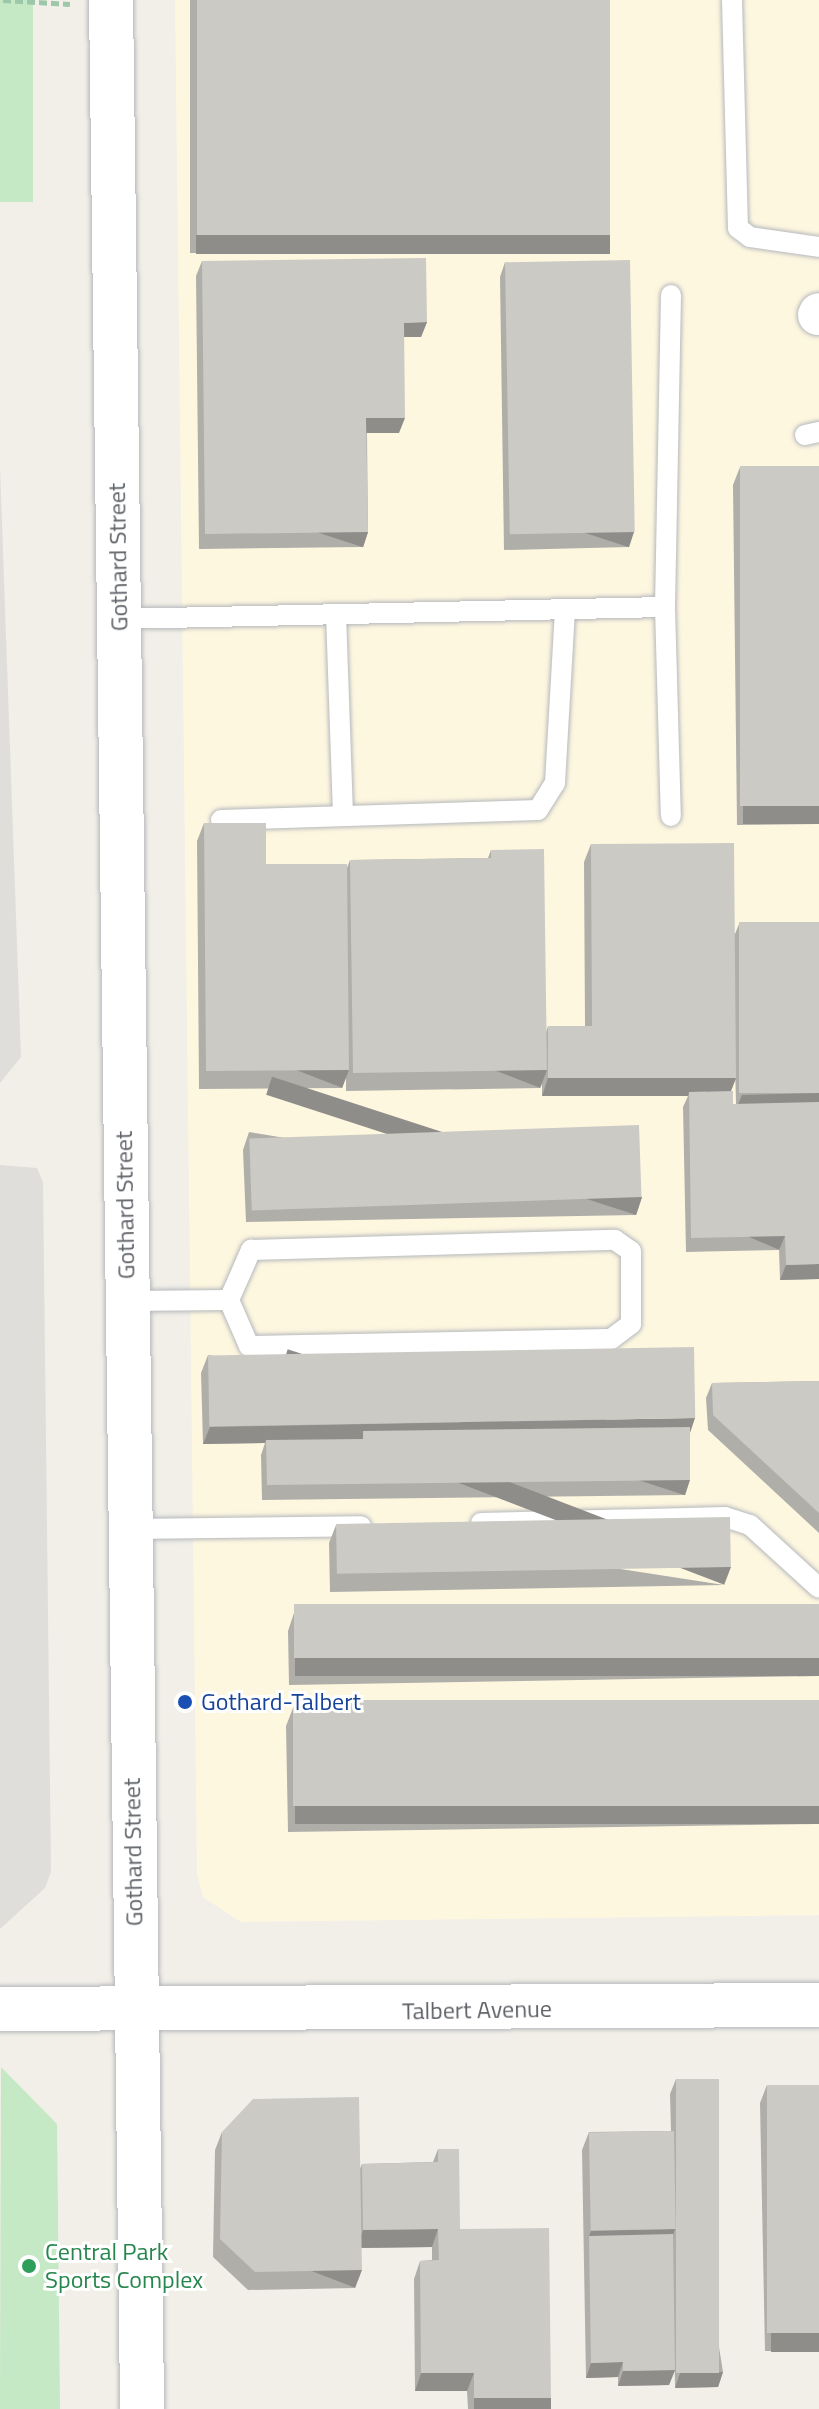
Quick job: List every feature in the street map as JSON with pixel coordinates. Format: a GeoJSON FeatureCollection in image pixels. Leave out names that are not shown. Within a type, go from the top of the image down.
{"type":"FeatureCollection","features":[{"type":"Feature","properties":{"kind":"street","name":"Gothard Street"},"geometry":{"type":"LineString","coordinates":[[111,2],[142,2409]]}},
{"type":"Feature","properties":{"kind":"street","name":"Talbert Avenue"},"geometry":{"type":"LineString","coordinates":[[0,2009],[135,2012],[819,2005]]}},
{"type":"Feature","properties":{"kind":"lane"},"geometry":{"type":"LineString","coordinates":[[732,0],[738,228],[750,237],[819,247]]}},
{"type":"Feature","properties":{"kind":"lane"},"geometry":{"type":"LineString","coordinates":[[671,295],[665,607],[671,816]]}},
{"type":"Feature","properties":{"kind":"lane"},"geometry":{"type":"LineString","coordinates":[[119,619],[665,607]]}},
{"type":"Feature","properties":{"kind":"lane"},"geometry":{"type":"LineString","coordinates":[[221,820],[538,810],[555,783],[565,609]]}},
{"type":"Feature","properties":{"kind":"lane"},"geometry":{"type":"LineString","coordinates":[[336,614],[343,816]]}},
{"type":"Feature","properties":{"kind":"lane"},"geometry":{"type":"LineString","coordinates":[[615,1240],[631,1251],[631,1324],[611,1339],[249,1346],[229,1300],[251,1250],[615,1240]]}},
{"type":"Feature","properties":{"kind":"lane"},"geometry":{"type":"LineString","coordinates":[[127,1301],[229,1300]]}},
{"type":"Feature","properties":{"kind":"lane"},"geometry":{"type":"LineString","coordinates":[[459,1523],[725,1517],[750,1525],[819,1588]]}},
{"type":"Feature","properties":{"kind":"lane"},"geometry":{"type":"LineString","coordinates":[[129,1529],[381,1525]]}},
{"type":"Feature","properties":{"kind":"path"},"geometry":{"type":"LineString","coordinates":[[3,0],[111,2]]}},
{"type":"Feature","properties":{"kind":"shaded area"},"geometry":{"type":"Polygon","coordinates":[[[175,0],[819,0],[819,1915],[241,1922],[203,1897],[197,1875],[175,0]]]}},
{"type":"Feature","properties":{"kind":"shaded area"},"geometry":{"type":"Polygon","coordinates":[[[0,467],[21,1057],[0,1083],[0,467]]]}},
{"type":"Feature","properties":{"kind":"shaded area"},"geometry":{"type":"Polygon","coordinates":[[[0,1165],[37,1168],[43,1182],[51,1872],[45,1888],[0,1929],[0,1165]]]}},
{"type":"Feature","properties":{"kind":"green space"},"geometry":{"type":"Polygon","coordinates":[[[0,0],[33,0],[33,202],[0,202],[0,0]]]}},
{"type":"Feature","properties":{"kind":"green space","name":"Central Park Sports Complex"},"geometry":{"type":"Polygon","coordinates":[[[1,2067],[57,2124],[60,2409],[0,2409],[1,2067]]]}},
{"type":"Feature","properties":{"kind":"building"},"geometry":{"type":"Polygon","coordinates":[[[197,0],[610,0],[610,235],[197,235],[197,0]]]}},
{"type":"Feature","properties":{"kind":"building"},"geometry":{"type":"Polygon","coordinates":[[[426,258],[427,322],[404,323],[405,418],[366,418],[368,532],[205,534],[202,261],[426,258]]]}},
{"type":"Feature","properties":{"kind":"building"},"geometry":{"type":"Polygon","coordinates":[[[630,260],[635,532],[510,534],[505,262],[630,260]]]}},
{"type":"Feature","properties":{"kind":"building"},"geometry":{"type":"Polygon","coordinates":[[[740,466],[819,466],[819,806],[740,806],[740,466]]]}},
{"type":"Feature","properties":{"kind":"building"},"geometry":{"type":"Polygon","coordinates":[[[204,823],[266,823],[266,864],[347,864],[349,1070],[206,1071],[204,823]]]}},
{"type":"Feature","properties":{"kind":"building"},"geometry":{"type":"Polygon","coordinates":[[[734,843],[736,1078],[548,1078],[548,1026],[592,1026],[591,844],[734,843]]]}},
{"type":"Feature","properties":{"kind":"building"},"geometry":{"type":"Polygon","coordinates":[[[544,849],[547,1070],[353,1073],[350,860],[491,858],[491,850],[544,849]]]}},
{"type":"Feature","properties":{"kind":"building"},"geometry":{"type":"Polygon","coordinates":[[[739,922],[819,922],[819,1093],[739,1093],[739,922]]]}},
{"type":"Feature","properties":{"kind":"building"},"geometry":{"type":"Polygon","coordinates":[[[733,1091],[733,1104],[819,1102],[819,1264],[786,1265],[785,1236],[691,1238],[689,1092],[733,1091]]]}},
{"type":"Feature","properties":{"kind":"building"},"geometry":{"type":"Polygon","coordinates":[[[639,1125],[642,1197],[252,1211],[249,1139],[639,1125]]]}},
{"type":"Feature","properties":{"kind":"building"},"geometry":{"type":"Polygon","coordinates":[[[694,1347],[695,1418],[209,1426],[208,1355],[694,1347]]]}},
{"type":"Feature","properties":{"kind":"building"},"geometry":{"type":"Polygon","coordinates":[[[819,1381],[819,1513],[713,1415],[712,1383],[819,1381]]]}},
{"type":"Feature","properties":{"kind":"building"},"geometry":{"type":"Polygon","coordinates":[[[690,1427],[690,1480],[267,1485],[266,1440],[363,1439],[363,1431],[690,1427]]]}},
{"type":"Feature","properties":{"kind":"building"},"geometry":{"type":"Polygon","coordinates":[[[730,1517],[731,1567],[337,1574],[336,1524],[730,1517]]]}},
{"type":"Feature","properties":{"kind":"building"},"geometry":{"type":"Polygon","coordinates":[[[294,1604],[819,1604],[819,1658],[294,1658],[294,1604]]]}},
{"type":"Feature","properties":{"kind":"building"},"geometry":{"type":"Polygon","coordinates":[[[293,1700],[819,1700],[819,1806],[293,1806],[293,1700]]]}},
{"type":"Feature","properties":{"kind":"building"},"geometry":{"type":"Polygon","coordinates":[[[676,2079],[719,2079],[719,2373],[676,2373],[676,2079]]]}},
{"type":"Feature","properties":{"kind":"building"},"geometry":{"type":"Polygon","coordinates":[[[767,2085],[819,2085],[819,2333],[767,2333],[767,2085]]]}},
{"type":"Feature","properties":{"kind":"building"},"geometry":{"type":"Polygon","coordinates":[[[359,2097],[362,2270],[255,2272],[220,2239],[222,2132],[253,2099],[359,2097]]]}},
{"type":"Feature","properties":{"kind":"building"},"geometry":{"type":"Polygon","coordinates":[[[674,2131],[676,2229],[591,2230],[589,2132],[674,2131]]]}},
{"type":"Feature","properties":{"kind":"building"},"geometry":{"type":"Polygon","coordinates":[[[438,2149],[459,2149],[460,2229],[549,2228],[551,2398],[474,2398],[474,2373],[421,2373],[420,2261],[439,2260],[438,2229],[363,2230],[362,2164],[438,2162],[438,2149]]]}},
{"type":"Feature","properties":{"kind":"building"},"geometry":{"type":"Polygon","coordinates":[[[673,2234],[675,2370],[623,2371],[623,2362],[591,2363],[589,2236],[673,2234]]]}},
{"type":"Feature","properties":{"kind":"place","name":"Gothard-Talbert"},"geometry":{"type":"Point","coordinates":[185,1702]}},
{"type":"Feature","properties":{"kind":"place","name":"Central Park Sports Complex"},"geometry":{"type":"Point","coordinates":[29,2266]}}]}
